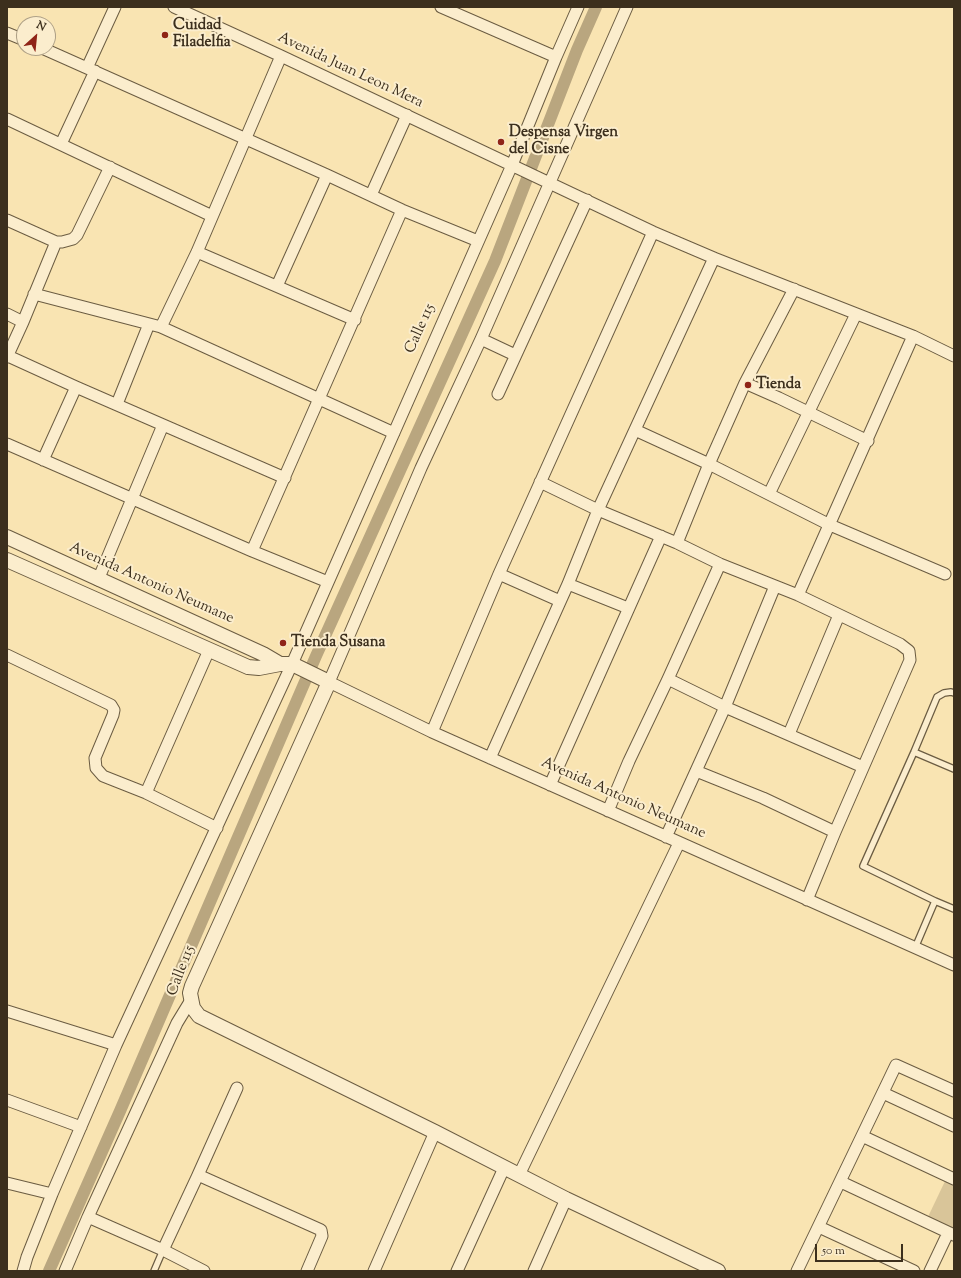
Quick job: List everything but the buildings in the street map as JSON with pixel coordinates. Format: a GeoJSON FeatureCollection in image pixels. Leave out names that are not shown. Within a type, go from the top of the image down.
{"type":"FeatureCollection","features":[{"type":"Feature","properties":{"kind":"street"},"geometry":{"type":"LineString","coordinates":[[61,144],[115,7]]}},
{"type":"Feature","properties":{"kind":"street","name":"Avenida Juan Leon Mera"},"geometry":{"type":"LineString","coordinates":[[174,7],[187,10],[653,232],[714,258],[913,336],[954,356]]}},
{"type":"Feature","properties":{"kind":"street"},"geometry":{"type":"LineString","coordinates":[[441,7],[556,57]]}},
{"type":"Feature","properties":{"kind":"street","name":"Calle 115"},"geometry":{"type":"LineString","coordinates":[[23,1271],[52,1194],[116,1045],[217,828],[328,582],[478,241],[517,168],[556,57],[578,7]]}},
{"type":"Feature","properties":{"kind":"street"},"geometry":{"type":"LineString","coordinates":[[326,681],[421,468],[481,340],[547,182],[627,7]]}},
{"type":"Feature","properties":{"kind":"street"},"geometry":{"type":"LineString","coordinates":[[56,54],[328,175],[402,210],[478,241]]}},
{"type":"Feature","properties":{"kind":"street"},"geometry":{"type":"LineString","coordinates":[[161,328],[197,252],[281,56]]}},
{"type":"Feature","properties":{"kind":"street"},"geometry":{"type":"LineString","coordinates":[[372,195],[407,115]]}},
{"type":"Feature","properties":{"kind":"street"},"geometry":{"type":"LineString","coordinates":[[7,119],[212,216]]}},
{"type":"Feature","properties":{"kind":"street"},"geometry":{"type":"LineString","coordinates":[[7,220],[56,242],[73,239],[77,235],[110,167]]}},
{"type":"Feature","properties":{"kind":"street"},"geometry":{"type":"LineString","coordinates":[[277,286],[328,175]]}},
{"type":"Feature","properties":{"kind":"street"},"geometry":{"type":"LineString","coordinates":[[498,394],[587,200]]}},
{"type":"Feature","properties":{"kind":"street"},"geometry":{"type":"LineString","coordinates":[[252,551],[355,320],[402,210]]}},
{"type":"Feature","properties":{"kind":"street"},"geometry":{"type":"LineString","coordinates":[[432,732],[540,482],[653,232]]}},
{"type":"Feature","properties":{"kind":"street"},"geometry":{"type":"LineString","coordinates":[[56,242],[23,322],[7,356],[285,478]]}},
{"type":"Feature","properties":{"kind":"street"},"geometry":{"type":"LineString","coordinates":[[197,252],[355,320]]}},
{"type":"Feature","properties":{"kind":"street"},"geometry":{"type":"LineString","coordinates":[[490,758],[568,584],[598,510],[714,258]]}},
{"type":"Feature","properties":{"kind":"street"},"geometry":{"type":"LineString","coordinates":[[677,542],[709,464],[745,383],[794,289]]}},
{"type":"Feature","properties":{"kind":"street"},"geometry":{"type":"LineString","coordinates":[[34,294],[161,328],[394,433]]}},
{"type":"Feature","properties":{"kind":"street"},"geometry":{"type":"LineString","coordinates":[[7,314],[23,322]]}},
{"type":"Feature","properties":{"kind":"street"},"geometry":{"type":"LineString","coordinates":[[769,494],[856,314]]}},
{"type":"Feature","properties":{"kind":"street"},"geometry":{"type":"LineString","coordinates":[[116,404],[149,324]]}},
{"type":"Feature","properties":{"kind":"street"},"geometry":{"type":"LineString","coordinates":[[798,595],[868,441],[913,336]]}},
{"type":"Feature","properties":{"kind":"street"},"geometry":{"type":"LineString","coordinates":[[481,340],[515,355]]}},
{"type":"Feature","properties":{"kind":"street"},"geometry":{"type":"LineString","coordinates":[[745,383],[868,441]]}},
{"type":"Feature","properties":{"kind":"street"},"geometry":{"type":"LineString","coordinates":[[43,460],[76,387]]}},
{"type":"Feature","properties":{"kind":"street"},"geometry":{"type":"LineString","coordinates":[[98,580],[163,425]]}},
{"type":"Feature","properties":{"kind":"street"},"geometry":{"type":"LineString","coordinates":[[636,430],[709,464],[830,524],[945,574]]}},
{"type":"Feature","properties":{"kind":"street"},"geometry":{"type":"LineString","coordinates":[[7,444],[252,551],[328,582]]}},
{"type":"Feature","properties":{"kind":"street"},"geometry":{"type":"LineString","coordinates":[[540,482],[598,510],[677,542],[720,564],[798,595],[900,644],[909,651],[910,660],[807,900]]}},
{"type":"Feature","properties":{"kind":"street"},"geometry":{"type":"LineString","coordinates":[[550,785],[628,608],[662,536]]}},
{"type":"Feature","properties":{"kind":"street","name":"Avenida Antonio Neumane"},"geometry":{"type":"LineString","coordinates":[[7,537],[98,580],[326,681],[432,732],[954,965]]}},
{"type":"Feature","properties":{"kind":"street"},"geometry":{"type":"LineString","coordinates":[[7,560],[248,667],[259,668],[290,665]]}},
{"type":"Feature","properties":{"kind":"street"},"geometry":{"type":"LineString","coordinates":[[608,811],[629,761],[720,564]]}},
{"type":"Feature","properties":{"kind":"street"},"geometry":{"type":"LineString","coordinates":[[500,574],[560,601]]}},
{"type":"Feature","properties":{"kind":"street"},"geometry":{"type":"LineString","coordinates":[[568,584],[628,608]]}},
{"type":"Feature","properties":{"kind":"street"},"geometry":{"type":"LineString","coordinates":[[666,837],[725,707],[775,586]]}},
{"type":"Feature","properties":{"kind":"street"},"geometry":{"type":"LineString","coordinates":[[789,734],[839,615]]}},
{"type":"Feature","properties":{"kind":"street"},"geometry":{"type":"LineString","coordinates":[[146,793],[209,650]]}},
{"type":"Feature","properties":{"kind":"street"},"geometry":{"type":"LineString","coordinates":[[7,655],[111,705],[114,710],[113,715],[96,758],[96,768],[103,776],[146,793],[217,828]]}},
{"type":"Feature","properties":{"kind":"street"},"geometry":{"type":"LineString","coordinates":[[668,679],[725,707],[863,767]]}},
{"type":"Feature","properties":{"kind":"street","name":"Calle 115"},"geometry":{"type":"LineString","coordinates":[[65,1271],[88,1217],[177,1023],[191,1000],[190,993],[192,986],[326,681]]}},
{"type":"Feature","properties":{"kind":"street"},"geometry":{"type":"LineString","coordinates":[[696,771],[763,798],[835,832]]}},
{"type":"Feature","properties":{"kind":"street"},"geometry":{"type":"LineString","coordinates":[[519,1176],[679,843]]}},
{"type":"Feature","properties":{"kind":"street"},"geometry":{"type":"LineString","coordinates":[[191,1000],[193,1008],[198,1016],[435,1132],[519,1176],[714,1270]]}},
{"type":"Feature","properties":{"kind":"street"},"geometry":{"type":"LineString","coordinates":[[7,1011],[116,1045]]}},
{"type":"Feature","properties":{"kind":"street"},"geometry":{"type":"LineString","coordinates":[[797,1271],[896,1065],[954,1091]]}},
{"type":"Feature","properties":{"kind":"street"},"geometry":{"type":"LineString","coordinates":[[163,1250],[237,1088]]}},
{"type":"Feature","properties":{"kind":"street"},"geometry":{"type":"LineString","coordinates":[[883,1093],[954,1126]]}},
{"type":"Feature","properties":{"kind":"street"},"geometry":{"type":"LineString","coordinates":[[7,1100],[81,1127]]}},
{"type":"Feature","properties":{"kind":"street"},"geometry":{"type":"LineString","coordinates":[[374,1271],[435,1132]]}},
{"type":"Feature","properties":{"kind":"street"},"geometry":{"type":"LineString","coordinates":[[862,1136],[954,1179]]}},
{"type":"Feature","properties":{"kind":"street"},"geometry":{"type":"LineString","coordinates":[[457,1271],[504,1168]]}},
{"type":"Feature","properties":{"kind":"street"},"geometry":{"type":"LineString","coordinates":[[198,1175],[320,1230],[322,1236],[307,1271]]}},
{"type":"Feature","properties":{"kind":"street"},"geometry":{"type":"LineString","coordinates":[[841,1182],[951,1234],[930,1271]]}},
{"type":"Feature","properties":{"kind":"street"},"geometry":{"type":"LineString","coordinates":[[7,1183],[52,1194]]}},
{"type":"Feature","properties":{"kind":"street"},"geometry":{"type":"LineString","coordinates":[[534,1271],[566,1199]]}},
{"type":"Feature","properties":{"kind":"street"},"geometry":{"type":"LineString","coordinates":[[88,1217],[163,1250],[204,1271]]}},
{"type":"Feature","properties":{"kind":"street"},"geometry":{"type":"LineString","coordinates":[[819,1227],[914,1271]]}},
{"type":"Feature","properties":{"kind":"lane"},"geometry":{"type":"LineString","coordinates":[[954,693],[944,692],[937,697],[863,866],[954,909]]}},
{"type":"Feature","properties":{"kind":"lane"},"geometry":{"type":"LineString","coordinates":[[914,752],[954,769]]}},
{"type":"Feature","properties":{"kind":"lane"},"geometry":{"type":"LineString","coordinates":[[915,948],[935,901]]}},
{"type":"Feature","properties":{"kind":"lane"},"geometry":{"type":"LineString","coordinates":[[154,1271],[163,1250]]}},
{"type":"Feature","properties":{"kind":"shaded area"},"geometry":{"type":"Polygon","coordinates":[[[947,1177],[954,1181],[954,1235],[926,1221],[947,1177]]]}},
{"type":"Feature","properties":{"kind":"waterway"},"geometry":{"type":"LineString","coordinates":[[49,1271],[120,1111],[316,656],[495,261],[577,50],[596,7]]}},
{"type":"Feature","properties":{"kind":"place","name":"Cuidad Filadelfia"},"geometry":{"type":"Point","coordinates":[165,35]}},
{"type":"Feature","properties":{"kind":"place","name":"Despensa Virgen del Cisne"},"geometry":{"type":"Point","coordinates":[501,142]}},
{"type":"Feature","properties":{"kind":"place","name":"Tienda"},"geometry":{"type":"Point","coordinates":[748,385]}},
{"type":"Feature","properties":{"kind":"place","name":"Tienda Susana"},"geometry":{"type":"Point","coordinates":[283,643]}}]}
